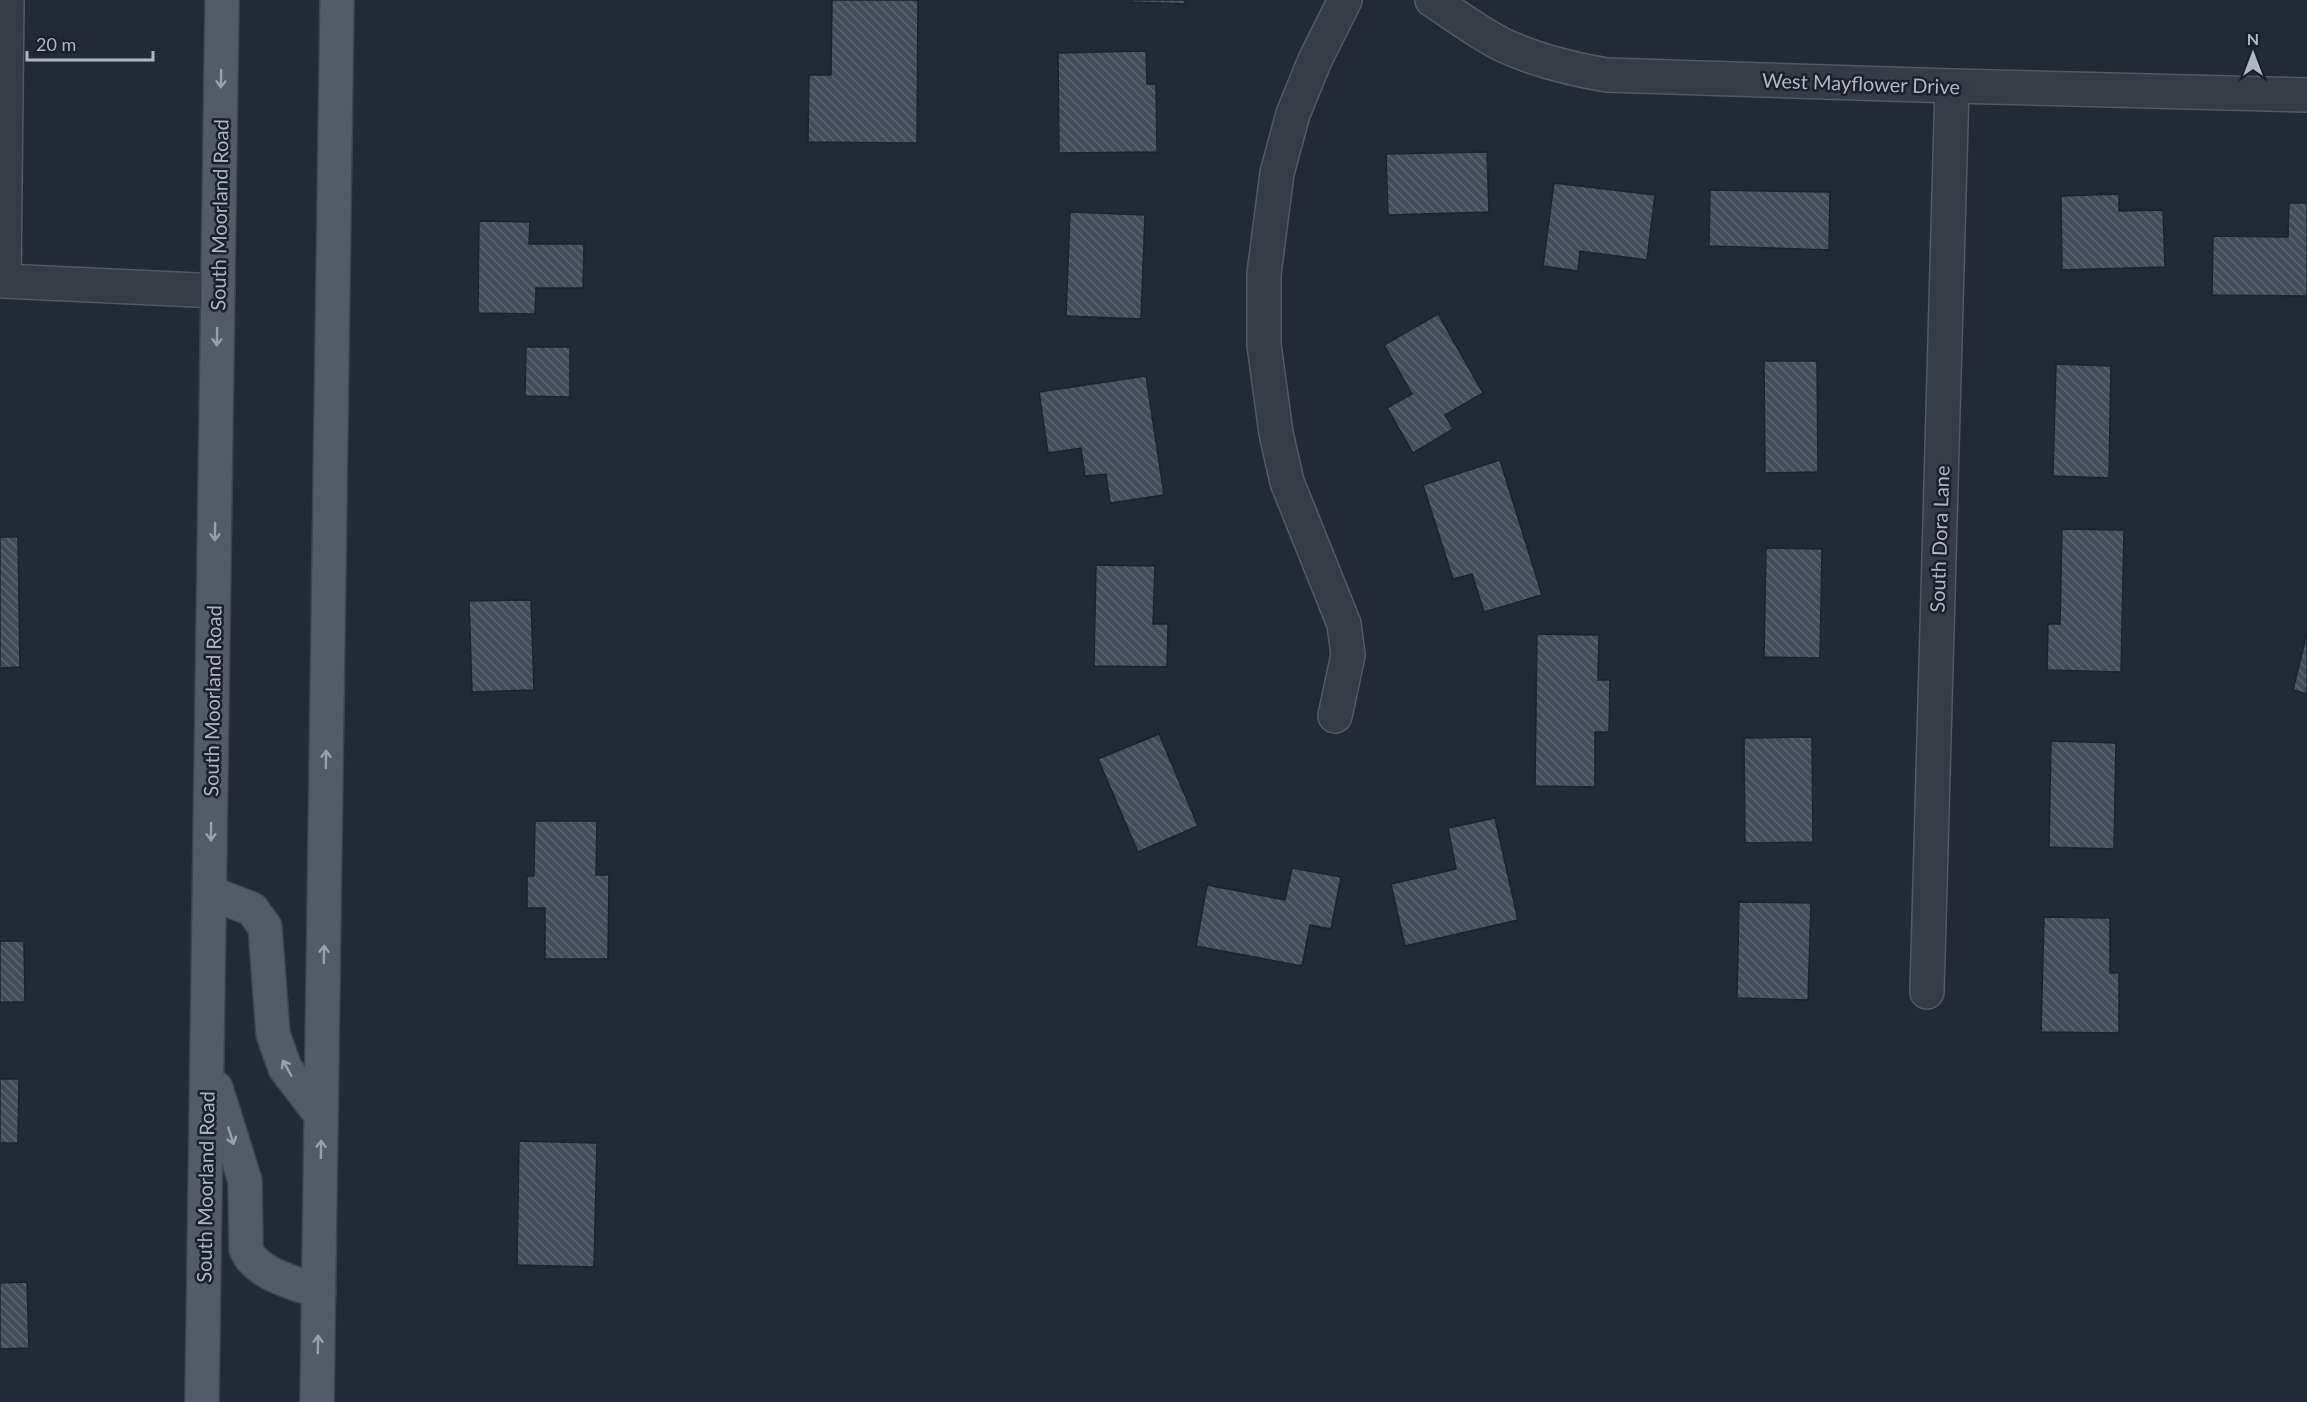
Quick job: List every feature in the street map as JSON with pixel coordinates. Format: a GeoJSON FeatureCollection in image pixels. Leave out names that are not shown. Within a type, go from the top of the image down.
{"type":"FeatureCollection","features":[{"type":"Feature","properties":{"kind":"main road","name":"South Moorland Road"},"geometry":{"type":"LineString","coordinates":[[202,1402],[222,0]]}},
{"type":"Feature","properties":{"kind":"main road"},"geometry":{"type":"LineString","coordinates":[[317,1402],[337,0]]}},
{"type":"Feature","properties":{"kind":"main road"},"geometry":{"type":"LineString","coordinates":[[210,893],[252,909],[266,927],[273,1034],[285,1068],[321,1115]]}},
{"type":"Feature","properties":{"kind":"main road"},"geometry":{"type":"LineString","coordinates":[[207,1061],[245,1181],[246,1249],[249,1259],[260,1268],[319,1292]]}},
{"type":"Feature","properties":{"kind":"street"},"geometry":{"type":"LineString","coordinates":[[6,0],[4,281],[218,291]]}},
{"type":"Feature","properties":{"kind":"street"},"geometry":{"type":"LineString","coordinates":[[1335,716],[1348,654],[1344,624],[1287,482],[1276,433],[1264,345],[1264,274],[1276,173],[1293,114],[1315,60],[1345,0]]}},
{"type":"Feature","properties":{"kind":"street","name":"West Mayflower Drive"},"geometry":{"type":"LineString","coordinates":[[1432,0],[1501,44],[1532,58],[1561,67],[1607,75],[2307,94]]}},
{"type":"Feature","properties":{"kind":"street","name":"South Dora Lane"},"geometry":{"type":"LineString","coordinates":[[1927,992],[1952,86]]}},
{"type":"Feature","properties":{"kind":"building"},"geometry":{"type":"Polygon","coordinates":[[[832,0],[918,0],[917,143],[808,142],[809,75],[831,75],[832,0]]]}},
{"type":"Feature","properties":{"kind":"building"},"geometry":{"type":"Polygon","coordinates":[[[1131,0],[1185,0],[1185,4],[1131,2],[1131,0]]]}},
{"type":"Feature","properties":{"kind":"building"},"geometry":{"type":"Polygon","coordinates":[[[1146,51],[1147,84],[1156,84],[1157,152],[1059,153],[1058,53],[1146,51]]]}},
{"type":"Feature","properties":{"kind":"building"},"geometry":{"type":"Polygon","coordinates":[[[1487,152],[1489,212],[1388,215],[1386,154],[1487,152]]]}},
{"type":"Feature","properties":{"kind":"building"},"geometry":{"type":"Polygon","coordinates":[[[1554,183],[1655,195],[1647,260],[1580,251],[1578,271],[1543,266],[1554,183]]]}},
{"type":"Feature","properties":{"kind":"building"},"geometry":{"type":"Polygon","coordinates":[[[1710,190],[1830,192],[1829,250],[1709,246],[1710,190]]]}},
{"type":"Feature","properties":{"kind":"building"},"geometry":{"type":"Polygon","coordinates":[[[2119,194],[2119,211],[2163,210],[2165,267],[2062,270],[2061,196],[2119,194]]]}},
{"type":"Feature","properties":{"kind":"building"},"geometry":{"type":"Polygon","coordinates":[[[2289,203],[2307,203],[2307,296],[2212,295],[2213,236],[2288,237],[2289,203]]]}},
{"type":"Feature","properties":{"kind":"building"},"geometry":{"type":"Polygon","coordinates":[[[1070,212],[1145,215],[1141,319],[1066,316],[1070,212]]]}},
{"type":"Feature","properties":{"kind":"building"},"geometry":{"type":"Polygon","coordinates":[[[479,221],[530,222],[529,244],[584,244],[583,288],[536,288],[535,314],[478,313],[479,221]]]}},
{"type":"Feature","properties":{"kind":"building"},"geometry":{"type":"Polygon","coordinates":[[[1438,314],[1483,393],[1445,415],[1453,429],[1413,453],[1387,408],[1412,394],[1384,345],[1438,314]]]}},
{"type":"Feature","properties":{"kind":"building"},"geometry":{"type":"Polygon","coordinates":[[[526,347],[570,347],[570,397],[525,396],[526,347]]]}},
{"type":"Feature","properties":{"kind":"building"},"geometry":{"type":"Polygon","coordinates":[[[1764,361],[1817,361],[1818,472],[1765,473],[1764,361]]]}},
{"type":"Feature","properties":{"kind":"building"},"geometry":{"type":"Polygon","coordinates":[[[2056,364],[2111,366],[2109,478],[2053,476],[2056,364]]]}},
{"type":"Feature","properties":{"kind":"building"},"geometry":{"type":"Polygon","coordinates":[[[1146,376],[1164,495],[1110,503],[1106,474],[1085,476],[1081,448],[1048,453],[1039,392],[1146,376]]]}},
{"type":"Feature","properties":{"kind":"building"},"geometry":{"type":"Polygon","coordinates":[[[1500,460],[1542,595],[1484,612],[1472,574],[1453,579],[1423,485],[1500,460]]]}},
{"type":"Feature","properties":{"kind":"building"},"geometry":{"type":"Polygon","coordinates":[[[2062,529],[2124,530],[2121,672],[2047,670],[2048,624],[2060,624],[2062,529]]]}},
{"type":"Feature","properties":{"kind":"building"},"geometry":{"type":"Polygon","coordinates":[[[0,537],[18,537],[20,667],[0,668],[0,537]]]}},
{"type":"Feature","properties":{"kind":"building"},"geometry":{"type":"Polygon","coordinates":[[[1766,548],[1822,549],[1820,658],[1764,657],[1766,548]]]}},
{"type":"Feature","properties":{"kind":"building"},"geometry":{"type":"Polygon","coordinates":[[[1096,565],[1155,566],[1153,624],[1168,624],[1167,667],[1094,666],[1096,565]]]}},
{"type":"Feature","properties":{"kind":"building"},"geometry":{"type":"Polygon","coordinates":[[[531,600],[534,690],[472,692],[469,601],[531,600]]]}},
{"type":"Feature","properties":{"kind":"building"},"geometry":{"type":"Polygon","coordinates":[[[2307,633],[2307,694],[2293,690],[2307,633]]]}},
{"type":"Feature","properties":{"kind":"building"},"geometry":{"type":"Polygon","coordinates":[[[1537,634],[1599,635],[1598,680],[1610,680],[1609,732],[1595,732],[1595,787],[1535,786],[1537,634]]]}},
{"type":"Feature","properties":{"kind":"building"},"geometry":{"type":"Polygon","coordinates":[[[1159,734],[1198,826],[1138,852],[1098,759],[1159,734]]]}},
{"type":"Feature","properties":{"kind":"building"},"geometry":{"type":"Polygon","coordinates":[[[1812,737],[1813,842],[1745,843],[1744,738],[1812,737]]]}},
{"type":"Feature","properties":{"kind":"building"},"geometry":{"type":"Polygon","coordinates":[[[2051,741],[2116,743],[2114,849],[2049,847],[2051,741]]]}},
{"type":"Feature","properties":{"kind":"building"},"geometry":{"type":"Polygon","coordinates":[[[1495,818],[1518,920],[1405,946],[1391,884],[1456,869],[1448,828],[1495,818]]]}},
{"type":"Feature","properties":{"kind":"building"},"geometry":{"type":"Polygon","coordinates":[[[535,821],[597,821],[596,875],[609,875],[608,959],[545,959],[545,908],[527,908],[527,876],[534,876],[535,821]]]}},
{"type":"Feature","properties":{"kind":"building"},"geometry":{"type":"Polygon","coordinates":[[[1292,868],[1341,877],[1331,929],[1310,925],[1302,966],[1196,946],[1207,885],[1285,900],[1292,868]]]}},
{"type":"Feature","properties":{"kind":"building"},"geometry":{"type":"Polygon","coordinates":[[[1739,902],[1811,903],[1808,1000],[1737,998],[1739,902]]]}},
{"type":"Feature","properties":{"kind":"building"},"geometry":{"type":"Polygon","coordinates":[[[2044,917],[2110,918],[2110,973],[2119,973],[2119,1033],[2041,1032],[2044,917]]]}},
{"type":"Feature","properties":{"kind":"building"},"geometry":{"type":"Polygon","coordinates":[[[0,941],[24,941],[25,1002],[0,1002],[0,941]]]}},
{"type":"Feature","properties":{"kind":"building"},"geometry":{"type":"Polygon","coordinates":[[[0,1079],[19,1079],[18,1143],[0,1143],[0,1079]]]}},
{"type":"Feature","properties":{"kind":"building"},"geometry":{"type":"Polygon","coordinates":[[[519,1141],[597,1143],[594,1267],[517,1265],[519,1141]]]}},
{"type":"Feature","properties":{"kind":"building"},"geometry":{"type":"Polygon","coordinates":[[[27,1282],[29,1348],[0,1349],[0,1283],[27,1282]]]}}]}
